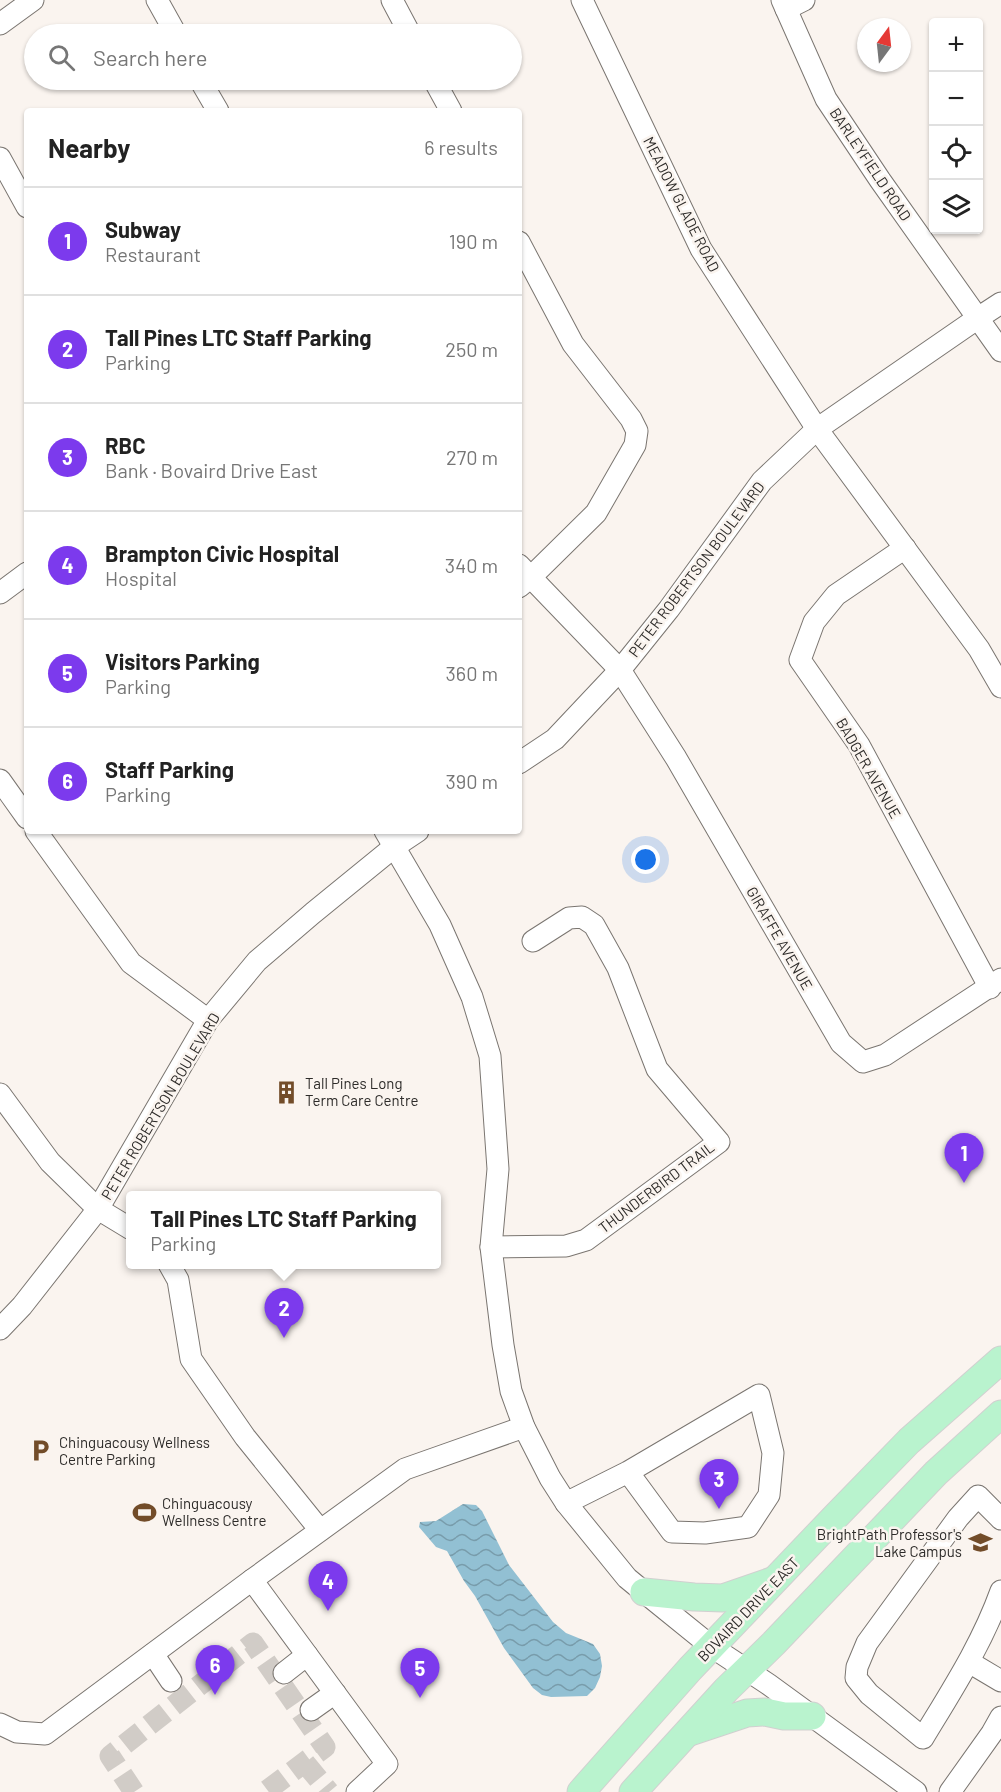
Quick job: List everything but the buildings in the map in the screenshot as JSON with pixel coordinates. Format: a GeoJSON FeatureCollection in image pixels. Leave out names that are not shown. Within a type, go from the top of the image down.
{"type":"FeatureCollection","features":[{"type":"Feature","properties":{"kind":"main road","name":"BOVAIRD DRIVE EAST"},"geometry":{"type":"LineString","coordinates":[[581,1792],[690,1669],[909,1441],[1001,1360]]}},
{"type":"Feature","properties":{"kind":"main road"},"geometry":{"type":"LineString","coordinates":[[633,1792],[726,1690],[774,1644],[936,1473],[1001,1414]]}},
{"type":"Feature","properties":{"kind":"main road"},"geometry":{"type":"LineString","coordinates":[[644,1592],[694,1598],[723,1598],[776,1580]]}},
{"type":"Feature","properties":{"kind":"main road"},"geometry":{"type":"LineString","coordinates":[[688,1733],[747,1713],[765,1712],[784,1716],[812,1716]]}},
{"type":"Feature","properties":{"kind":"street"},"geometry":{"type":"LineString","coordinates":[[0,24],[33,0]]}},
{"type":"Feature","properties":{"kind":"street"},"geometry":{"type":"LineString","coordinates":[[157,0],[170,24]]}},
{"type":"Feature","properties":{"kind":"street"},"geometry":{"type":"LineString","coordinates":[[392,0],[405,24]]}},
{"type":"Feature","properties":{"kind":"street","name":"MEADOW GLADE ROAD"},"geometry":{"type":"LineString","coordinates":[[582,0],[701,249],[817,429]]}},
{"type":"Feature","properties":{"kind":"street","name":"BARLEYFIELD ROAD"},"geometry":{"type":"LineString","coordinates":[[790,3],[826,99],[880,180],[1001,351]]}},
{"type":"Feature","properties":{"kind":"street"},"geometry":{"type":"LineString","coordinates":[[206,90],[216,108]]}},
{"type":"Feature","properties":{"kind":"street"},"geometry":{"type":"LineString","coordinates":[[439,90],[448,108]]}},
{"type":"Feature","properties":{"kind":"street"},"geometry":{"type":"LineString","coordinates":[[0,158],[24,202]]}},
{"type":"Feature","properties":{"kind":"street"},"geometry":{"type":"LineString","coordinates":[[522,248],[573,344],[631,419],[637,431],[635,445],[596,513],[523,576],[620,670]]}},
{"type":"Feature","properties":{"kind":"street","name":"PETER ROBERTSON BOULEVARD"},"geometry":{"type":"LineString","coordinates":[[522,761],[555,739],[620,670],[669,609],[762,481],[817,429],[1001,303]]}},
{"type":"Feature","properties":{"kind":"street"},"geometry":{"type":"LineString","coordinates":[[817,429],[979,649],[1001,687]]}},
{"type":"Feature","properties":{"kind":"street","name":"BADGER AVENUE"},"geometry":{"type":"LineString","coordinates":[[905,548],[836,595],[814,622],[800,660],[859,746],[995,984]]}},
{"type":"Feature","properties":{"kind":"street"},"geometry":{"type":"LineString","coordinates":[[0,593],[24,575]]}},
{"type":"Feature","properties":{"kind":"street","name":"GIRAFFE AVENUE"},"geometry":{"type":"LineString","coordinates":[[620,670],[676,758],[841,1042],[863,1062],[885,1055],[995,984]]}},
{"type":"Feature","properties":{"kind":"street"},"geometry":{"type":"LineString","coordinates":[[0,780],[24,814]]}},
{"type":"Feature","properties":{"kind":"street"},"geometry":{"type":"LineString","coordinates":[[38,834],[130,963],[208,1020]]}},
{"type":"Feature","properties":{"kind":"street","name":"PETER ROBERTSON BOULEVARD"},"geometry":{"type":"LineString","coordinates":[[0,1329],[22,1306],[98,1209],[208,1020],[257,961],[313,913],[390,839],[408,834]]}},
{"type":"Feature","properties":{"kind":"street"},"geometry":{"type":"LineString","coordinates":[[390,839],[440,925],[472,996],[490,1056],[498,1169],[491,1247],[500,1322],[511,1391],[524,1427],[550,1478],[566,1503],[627,1578],[712,1647],[916,1792]]}},
{"type":"Feature","properties":{"kind":"street","name":"THUNDERBIRD TRAIL"},"geometry":{"type":"LineString","coordinates":[[491,1247],[566,1246],[586,1240],[719,1142],[657,1069],[618,968],[594,925],[582,917],[569,918],[533,941]]}},
{"type":"Feature","properties":{"kind":"street"},"geometry":{"type":"LineString","coordinates":[[0,1094],[50,1162],[98,1209],[126,1226]]}},
{"type":"Feature","properties":{"kind":"street"},"geometry":{"type":"LineString","coordinates":[[172,1269],[178,1280],[191,1359],[245,1437],[320,1530]]}},
{"type":"Feature","properties":{"kind":"street"},"geometry":{"type":"LineString","coordinates":[[566,1503],[628,1472],[759,1395],[773,1453],[769,1495],[748,1527],[705,1533],[672,1532],[628,1472]]}},
{"type":"Feature","properties":{"kind":"street"},"geometry":{"type":"LineString","coordinates":[[0,1724],[17,1732],[45,1734],[405,1469],[524,1427]]}},
{"type":"Feature","properties":{"kind":"street"},"geometry":{"type":"LineString","coordinates":[[1001,1519],[978,1496],[971,1503],[867,1643],[857,1667],[856,1678],[868,1694],[923,1738],[969,1662],[991,1619],[1001,1591]]}},
{"type":"Feature","properties":{"kind":"street"},"geometry":{"type":"LineString","coordinates":[[252,1580],[387,1764],[357,1792]]}},
{"type":"Feature","properties":{"kind":"street"},"geometry":{"type":"LineString","coordinates":[[153,1654],[171,1681]]}},
{"type":"Feature","properties":{"kind":"street"},"geometry":{"type":"LineString","coordinates":[[284,1673],[307,1655]]}},
{"type":"Feature","properties":{"kind":"street"},"geometry":{"type":"LineString","coordinates":[[969,1662],[1001,1681]]}},
{"type":"Feature","properties":{"kind":"street"},"geometry":{"type":"LineString","coordinates":[[311,1710],[335,1693]]}},
{"type":"Feature","properties":{"kind":"street"},"geometry":{"type":"LineString","coordinates":[[950,1792],[1001,1717]]}},
{"type":"Feature","properties":{"kind":"water"},"geometry":{"type":"Polygon","coordinates":[[[463,1504],[476,1505],[482,1511],[509,1565],[553,1622],[566,1633],[593,1644],[600,1654],[602,1666],[600,1677],[595,1688],[587,1696],[551,1697],[542,1695],[533,1688],[504,1648],[447,1551],[436,1547],[419,1527],[420,1522],[436,1521],[463,1504]]]}},
{"type":"Feature","properties":{"kind":"tunnel"},"geometry":{"type":"LineString","coordinates":[[134,1792],[110,1756],[253,1643],[325,1747],[265,1792]]}},
{"type":"Feature","properties":{"kind":"tunnel"},"geometry":{"type":"LineString","coordinates":[[305,1763],[329,1792]]}},
{"type":"Feature","properties":{"kind":"place","name":"Tall Pines Long Term Care Centre"},"geometry":{"type":"Point","coordinates":[287,1092]}},
{"type":"Feature","properties":{"kind":"place","name":"Subway"},"geometry":{"type":"Point","coordinates":[964,1183]}},
{"type":"Feature","properties":{"kind":"place","name":"Tall Pines LTC Staff Parking"},"geometry":{"type":"Point","coordinates":[284,1338]}},
{"type":"Feature","properties":{"kind":"place","name":"Chinguacousy Wellness Centre Parking"},"geometry":{"type":"Point","coordinates":[41,1451]}},
{"type":"Feature","properties":{"kind":"place","name":"RBC"},"geometry":{"type":"Point","coordinates":[719,1509]}},
{"type":"Feature","properties":{"kind":"place","name":"Chinguacousy Wellness Centre"},"geometry":{"type":"Point","coordinates":[144,1512]}},
{"type":"Feature","properties":{"kind":"place","name":"BrightPath Professor's Lake Campus"},"geometry":{"type":"Point","coordinates":[980,1543]}},
{"type":"Feature","properties":{"kind":"place","name":"Brampton Civic Hospital"},"geometry":{"type":"Point","coordinates":[328,1611]}},
{"type":"Feature","properties":{"kind":"place","name":"Staff Parking"},"geometry":{"type":"Point","coordinates":[215,1695]}},
{"type":"Feature","properties":{"kind":"place","name":"Visitors Parking"},"geometry":{"type":"Point","coordinates":[420,1698]}}]}
